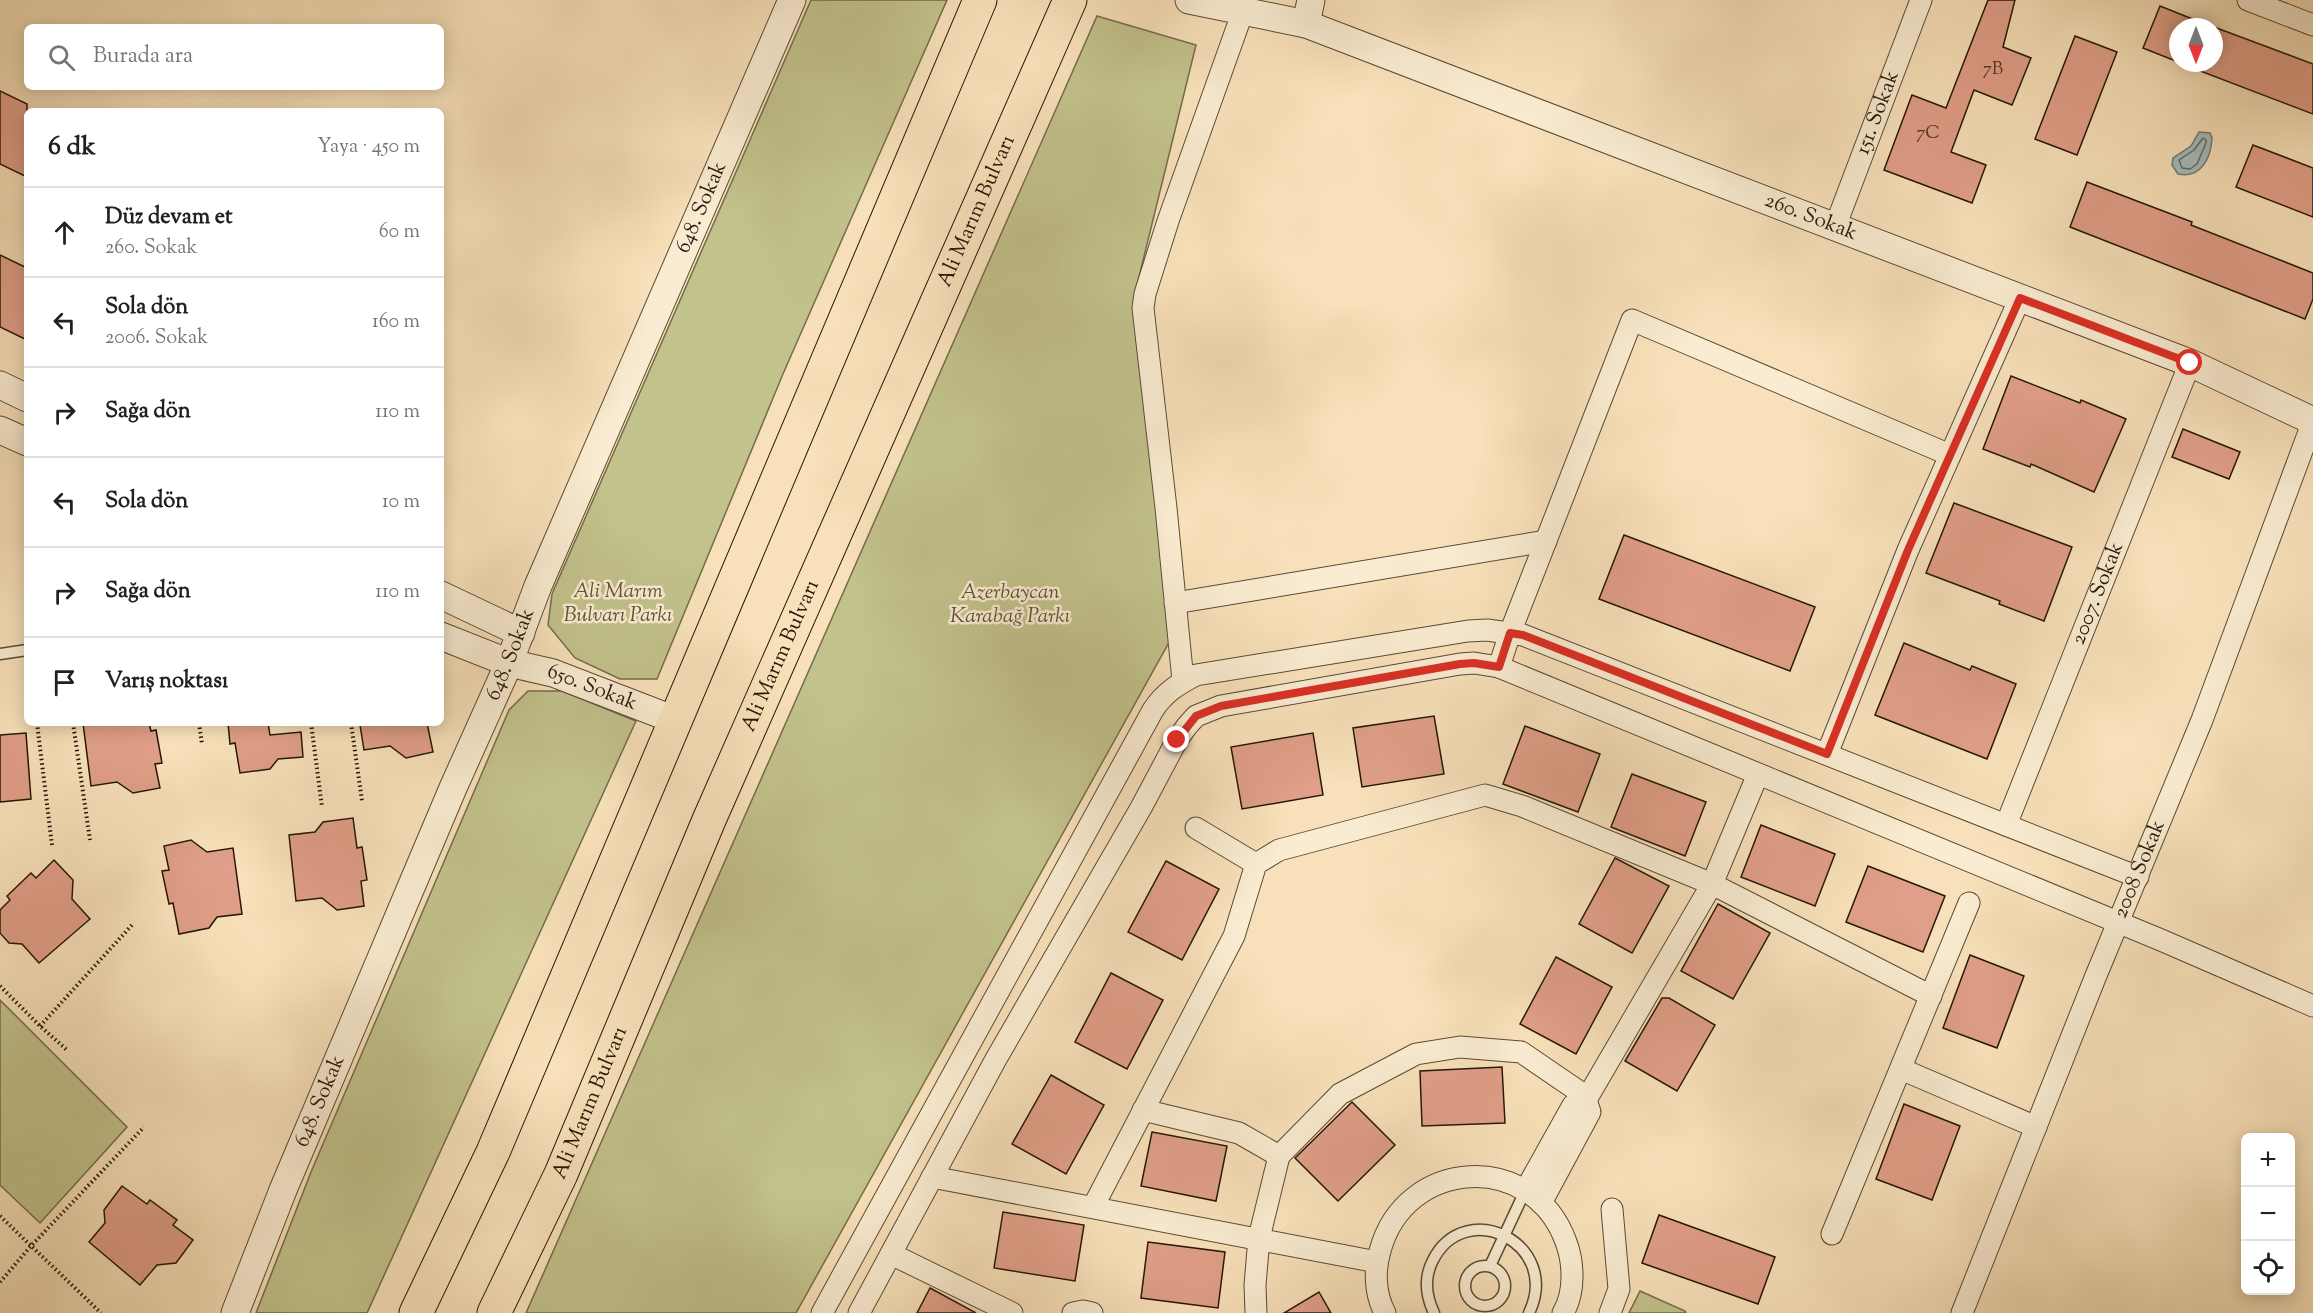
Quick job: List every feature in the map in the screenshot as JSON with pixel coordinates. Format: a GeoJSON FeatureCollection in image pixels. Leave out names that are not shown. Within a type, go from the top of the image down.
{"type":"FeatureCollection","features":[{"type":"Feature","properties":{"kind":"main road"},"geometry":{"type":"LineString","coordinates":[[416,1313],[493,1152],[981,0]]}},
{"type":"Feature","properties":{"kind":"main road","name":"Ali Marım Bulvarı"},"geometry":{"type":"LineString","coordinates":[[494,1313],[561,1174],[709,820],[1070,0]]}},
{"type":"Feature","properties":{"kind":"street","name":"648. Sokak"},"geometry":{"type":"LineString","coordinates":[[235,1313],[282,1190],[443,810],[509,663],[538,586],[792,0]]}},
{"type":"Feature","properties":{"kind":"street","name":"260. Sokak"},"geometry":{"type":"LineString","coordinates":[[1189,0],[1243,11],[1309,12],[1835,227],[2190,363],[2313,421]]}},
{"type":"Feature","properties":{"kind":"street"},"geometry":{"type":"LineString","coordinates":[[1291,0],[1309,12]]}},
{"type":"Feature","properties":{"kind":"street","name":"151. Sokak"},"geometry":{"type":"LineString","coordinates":[[1835,227],[1921,0]]}},
{"type":"Feature","properties":{"kind":"street"},"geometry":{"type":"LineString","coordinates":[[2248,0],[2313,25]]}},
{"type":"Feature","properties":{"kind":"street"},"geometry":{"type":"LineString","coordinates":[[1183,681],[1143,308],[1145,294],[1168,221],[1243,11]]}},
{"type":"Feature","properties":{"kind":"street"},"geometry":{"type":"LineString","coordinates":[[1827,754],[1908,550],[2020,298]]}},
{"type":"Feature","properties":{"kind":"street"},"geometry":{"type":"LineString","coordinates":[[1499,667],[1510,633],[1632,320],[1950,455]]}},
{"type":"Feature","properties":{"kind":"street","name":"2007. Sokak"},"geometry":{"type":"LineString","coordinates":[[2006,825],[2190,363]]}},
{"type":"Feature","properties":{"kind":"street"},"geometry":{"type":"LineString","coordinates":[[0,385],[24,397]]}},
{"type":"Feature","properties":{"kind":"street","name":"2008 Sokak"},"geometry":{"type":"LineString","coordinates":[[1962,1313],[2202,720],[2313,421]]}},
{"type":"Feature","properties":{"kind":"street"},"geometry":{"type":"LineString","coordinates":[[0,430],[24,441]]}},
{"type":"Feature","properties":{"kind":"street"},"geometry":{"type":"LineString","coordinates":[[1176,603],[1546,542]]}},
{"type":"Feature","properties":{"kind":"street"},"geometry":{"type":"LineString","coordinates":[[444,596],[521,633]]}},
{"type":"Feature","properties":{"kind":"street"},"geometry":{"type":"LineString","coordinates":[[822,1313],[1153,710],[1161,698],[1183,681],[1214,671],[1468,631],[1487,630],[1523,635],[2138,877]]}},
{"type":"Feature","properties":{"kind":"street","name":"650. Sokak"},"geometry":{"type":"LineString","coordinates":[[444,637],[509,663],[553,673],[675,720]]}},
{"type":"Feature","properties":{"kind":"street"},"geometry":{"type":"LineString","coordinates":[[859,1313],[996,1059],[1142,806],[1177,740],[1196,716],[1221,706],[1257,698],[1460,664],[1474,663],[1499,667],[2313,1006]]}},
{"type":"Feature","properties":{"kind":"street"},"geometry":{"type":"LineString","coordinates":[[1533,1197],[1573,1105],[1586,1098],[1712,884],[1758,774]]}},
{"type":"Feature","properties":{"kind":"street"},"geometry":{"type":"LineString","coordinates":[[1093,1207],[1234,936],[1256,864],[1279,850],[1485,795],[1522,806],[1712,884],[1931,996]]}},
{"type":"Feature","properties":{"kind":"street"},"geometry":{"type":"LineString","coordinates":[[1196,828],[1256,864]]}},
{"type":"Feature","properties":{"kind":"street"},"geometry":{"type":"LineString","coordinates":[[1832,1234],[1969,903]]}},
{"type":"Feature","properties":{"kind":"street"},"geometry":{"type":"LineString","coordinates":[[1256,1313],[1255,1285],[1259,1238],[1279,1156],[1340,1094],[1416,1054],[1460,1047],[1521,1052],[1586,1098]]}},
{"type":"Feature","properties":{"kind":"street"},"geometry":{"type":"LineString","coordinates":[[1901,1068],[2036,1127]]}},
{"type":"Feature","properties":{"kind":"street"},"geometry":{"type":"LineString","coordinates":[[1143,1110],[1239,1133],[1279,1156]]}},
{"type":"Feature","properties":{"kind":"street"},"geometry":{"type":"LineString","coordinates":[[1385,1313],[1377,1285],[1377,1262],[1384,1235],[1398,1212],[1418,1193],[1443,1181],[1470,1176],[1498,1178],[1533,1197],[1561,1228],[1570,1254],[1572,1281],[1563,1313]]}},
{"type":"Feature","properties":{"kind":"street"},"geometry":{"type":"LineString","coordinates":[[932,1177],[1377,1262]]}},
{"type":"Feature","properties":{"kind":"street"},"geometry":{"type":"LineString","coordinates":[[1610,1313],[1619,1288],[1612,1209]]}},
{"type":"Feature","properties":{"kind":"street"},"geometry":{"type":"LineString","coordinates":[[891,1254],[1012,1313]]}},
{"type":"Feature","properties":{"kind":"street"},"geometry":{"type":"LineString","coordinates":[[1073,1313],[1083,1311],[1092,1313]]}},
{"type":"Feature","properties":{"kind":"lane"},"geometry":{"type":"LineString","coordinates":[[0,654],[24,650]]}},
{"type":"Feature","properties":{"kind":"lane"},"geometry":{"type":"LineString","coordinates":[[1490,1266],[1504,1235],[1533,1197]]}},
{"type":"Feature","properties":{"kind":"lane"},"geometry":{"type":"LineString","coordinates":[[1434,1313],[1428,1295],[1430,1266],[1448,1242],[1465,1233],[1485,1230],[1504,1235],[1519,1244],[1526,1252],[1535,1271],[1537,1292],[1530,1313]]}},
{"type":"Feature","properties":{"kind":"lane"},"geometry":{"type":"LineString","coordinates":[[1490,1266],[1502,1274],[1506,1288],[1503,1295],[1492,1305],[1477,1309],[1467,1294],[1466,1279],[1475,1268],[1490,1266]]}},
{"type":"Feature","properties":{"kind":"path"},"geometry":{"type":"LineString","coordinates":[[37,726],[52,845]]}},
{"type":"Feature","properties":{"kind":"path"},"geometry":{"type":"LineString","coordinates":[[73,726],[90,840]]}},
{"type":"Feature","properties":{"kind":"path"},"geometry":{"type":"LineString","coordinates":[[199,726],[202,744]]}},
{"type":"Feature","properties":{"kind":"path"},"geometry":{"type":"LineString","coordinates":[[311,726],[322,807]]}},
{"type":"Feature","properties":{"kind":"path"},"geometry":{"type":"LineString","coordinates":[[351,726],[362,801]]}},
{"type":"Feature","properties":{"kind":"path"},"geometry":{"type":"LineString","coordinates":[[40,1026],[132,925]]}},
{"type":"Feature","properties":{"kind":"path"},"geometry":{"type":"LineString","coordinates":[[0,986],[68,1051]]}},
{"type":"Feature","properties":{"kind":"path"},"geometry":{"type":"LineString","coordinates":[[0,1282],[144,1127]]}},
{"type":"Feature","properties":{"kind":"path"},"geometry":{"type":"LineString","coordinates":[[0,1216],[101,1313]]}},
{"type":"Feature","properties":{"kind":"green space","name":"Ali Marım Bulvarı Parkı"},"geometry":{"type":"Polygon","coordinates":[[[811,0],[947,0],[783,374],[657,679],[620,679],[575,658],[548,625],[552,594],[811,0]]]}},
{"type":"Feature","properties":{"kind":"green space","name":"Azerbaycan Karabağ Parkı"},"geometry":{"type":"Polygon","coordinates":[[[1097,16],[1196,45],[1135,293],[1172,637],[796,1313],[526,1313],[1097,16]]]}},
{"type":"Feature","properties":{"kind":"green space","name":"Ali Marım Bulvarı Parkı"},"geometry":{"type":"Polygon","coordinates":[[[528,691],[562,691],[636,721],[367,1313],[256,1313],[311,1172],[509,710],[528,691]]]}},
{"type":"Feature","properties":{"kind":"green space"},"geometry":{"type":"Polygon","coordinates":[[[0,1000],[127,1127],[40,1223],[0,1185],[0,1000]]]}},
{"type":"Feature","properties":{"kind":"green space"},"geometry":{"type":"Polygon","coordinates":[[[1640,1291],[1685,1311],[1686,1313],[1629,1313],[1640,1291]]]}},
{"type":"Feature","properties":{"kind":"water"},"geometry":{"type":"Polygon","coordinates":[[[2199,132],[2210,133],[2212,138],[2207,159],[2199,170],[2186,175],[2178,174],[2172,165],[2173,158],[2191,146],[2199,132]]]}},
{"type":"Feature","properties":{"kind":"building"},"geometry":{"type":"Polygon","coordinates":[[[1988,0],[2015,0],[2003,47],[2031,58],[2012,105],[1974,90],[1951,152],[1986,165],[1972,203],[1884,170],[1912,95],[1946,108],[1988,0]]]}},
{"type":"Feature","properties":{"kind":"building"},"geometry":{"type":"Polygon","coordinates":[[[2160,6],[2190,18],[2169,18],[2169,58],[2143,48],[2160,6]]]}},
{"type":"Feature","properties":{"kind":"building"},"geometry":{"type":"Polygon","coordinates":[[[2223,30],[2313,64],[2313,114],[2203,72],[2223,72],[2223,30]]]}},
{"type":"Feature","properties":{"kind":"building"},"geometry":{"type":"Polygon","coordinates":[[[2075,36],[2117,52],[2077,155],[2035,139],[2075,36]]]}},
{"type":"Feature","properties":{"kind":"building"},"geometry":{"type":"Polygon","coordinates":[[[0,91],[27,104],[27,108],[24,108],[24,176],[0,164],[0,91]]]}},
{"type":"Feature","properties":{"kind":"building"},"geometry":{"type":"Polygon","coordinates":[[[2253,145],[2313,168],[2313,217],[2236,187],[2253,145]]]}},
{"type":"Feature","properties":{"kind":"building"},"geometry":{"type":"Polygon","coordinates":[[[2087,182],[2192,222],[2191,225],[2313,273],[2313,299],[2305,319],[2070,227],[2087,182]]]}},
{"type":"Feature","properties":{"kind":"building"},"geometry":{"type":"Polygon","coordinates":[[[0,255],[24,267],[24,339],[0,327],[0,255]]]}},
{"type":"Feature","properties":{"kind":"building"},"geometry":{"type":"Polygon","coordinates":[[[2011,376],[2080,403],[2081,400],[2126,419],[2094,492],[2031,464],[2030,467],[1983,449],[2011,376]]]}},
{"type":"Feature","properties":{"kind":"building"},"geometry":{"type":"Polygon","coordinates":[[[2183,429],[2240,452],[2229,479],[2172,457],[2183,429]]]}},
{"type":"Feature","properties":{"kind":"building"},"geometry":{"type":"Polygon","coordinates":[[[1954,503],[2072,547],[2044,621],[1999,604],[2000,601],[1926,573],[1954,503]]]}},
{"type":"Feature","properties":{"kind":"building"},"geometry":{"type":"Polygon","coordinates":[[[1624,535],[1815,607],[1790,671],[1599,599],[1624,535]]]}},
{"type":"Feature","properties":{"kind":"building"},"geometry":{"type":"Polygon","coordinates":[[[1904,643],[1970,670],[1972,666],[2016,684],[1987,759],[1875,715],[1904,643]]]}},
{"type":"Feature","properties":{"kind":"building"},"geometry":{"type":"Polygon","coordinates":[[[1434,716],[1444,774],[1362,787],[1353,728],[1434,716]]]}},
{"type":"Feature","properties":{"kind":"building"},"geometry":{"type":"Polygon","coordinates":[[[83,726],[150,726],[151,731],[156,730],[162,763],[155,764],[160,788],[133,793],[117,782],[91,786],[83,726]]]}},
{"type":"Feature","properties":{"kind":"building"},"geometry":{"type":"Polygon","coordinates":[[[228,726],[268,726],[270,735],[301,732],[303,757],[278,759],[270,769],[240,773],[235,743],[230,744],[228,726]]]}},
{"type":"Feature","properties":{"kind":"building"},"geometry":{"type":"Polygon","coordinates":[[[360,726],[428,726],[433,752],[406,758],[390,746],[364,750],[360,726]]]}},
{"type":"Feature","properties":{"kind":"building"},"geometry":{"type":"Polygon","coordinates":[[[1525,726],[1600,754],[1578,812],[1503,784],[1525,726]]]}},
{"type":"Feature","properties":{"kind":"building"},"geometry":{"type":"Polygon","coordinates":[[[26,733],[31,799],[0,802],[0,735],[26,733]]]}},
{"type":"Feature","properties":{"kind":"building"},"geometry":{"type":"Polygon","coordinates":[[[1313,733],[1323,795],[1242,809],[1231,747],[1313,733]]]}},
{"type":"Feature","properties":{"kind":"building"},"geometry":{"type":"Polygon","coordinates":[[[1632,774],[1706,802],[1685,856],[1611,827],[1632,774]]]}},
{"type":"Feature","properties":{"kind":"building"},"geometry":{"type":"Polygon","coordinates":[[[353,818],[357,848],[362,847],[367,880],[361,881],[364,906],[337,910],[322,898],[296,901],[289,835],[315,832],[323,822],[353,818]]]}},
{"type":"Feature","properties":{"kind":"building"},"geometry":{"type":"Polygon","coordinates":[[[1761,825],[1835,854],[1815,906],[1741,877],[1761,825]]]}},
{"type":"Feature","properties":{"kind":"building"},"geometry":{"type":"Polygon","coordinates":[[[191,840],[207,852],[233,848],[242,914],[217,917],[209,928],[179,934],[173,903],[169,904],[162,871],[169,870],[164,846],[191,840]]]}},
{"type":"Feature","properties":{"kind":"building"},"geometry":{"type":"Polygon","coordinates":[[[1615,858],[1669,886],[1632,953],[1579,924],[1615,858]]]}},
{"type":"Feature","properties":{"kind":"building"},"geometry":{"type":"Polygon","coordinates":[[[54,860],[73,880],[72,899],[90,919],[39,963],[22,944],[9,943],[0,933],[0,910],[10,900],[7,896],[31,873],[36,878],[54,860]]]}},
{"type":"Feature","properties":{"kind":"building"},"geometry":{"type":"Polygon","coordinates":[[[1166,861],[1219,889],[1182,960],[1128,932],[1166,861]]]}},
{"type":"Feature","properties":{"kind":"building"},"geometry":{"type":"Polygon","coordinates":[[[1868,866],[1945,896],[1923,952],[1846,922],[1868,866]]]}},
{"type":"Feature","properties":{"kind":"building"},"geometry":{"type":"Polygon","coordinates":[[[1718,904],[1770,933],[1733,999],[1681,971],[1718,904]]]}},
{"type":"Feature","properties":{"kind":"building"},"geometry":{"type":"Polygon","coordinates":[[[1970,955],[2024,976],[1997,1048],[1943,1028],[1970,955]]]}},
{"type":"Feature","properties":{"kind":"building"},"geometry":{"type":"Polygon","coordinates":[[[1556,957],[1612,987],[1576,1054],[1520,1024],[1556,957]]]}},
{"type":"Feature","properties":{"kind":"building"},"geometry":{"type":"Polygon","coordinates":[[[1111,973],[1163,1000],[1127,1069],[1075,1042],[1111,973]]]}},
{"type":"Feature","properties":{"kind":"building"},"geometry":{"type":"Polygon","coordinates":[[[1662,998],[1669,998],[1715,1025],[1677,1091],[1625,1061],[1662,998]]]}},
{"type":"Feature","properties":{"kind":"building"},"geometry":{"type":"Polygon","coordinates":[[[1502,1067],[1505,1123],[1422,1126],[1420,1071],[1502,1067]]]}},
{"type":"Feature","properties":{"kind":"building"},"geometry":{"type":"Polygon","coordinates":[[[1051,1075],[1104,1105],[1066,1174],[1012,1144],[1051,1075]]]}},
{"type":"Feature","properties":{"kind":"building"},"geometry":{"type":"Polygon","coordinates":[[[1352,1102],[1395,1145],[1338,1201],[1295,1158],[1352,1102]]]}},
{"type":"Feature","properties":{"kind":"building"},"geometry":{"type":"Polygon","coordinates":[[[1904,1104],[1960,1126],[1932,1200],[1876,1179],[1904,1104]]]}},
{"type":"Feature","properties":{"kind":"building"},"geometry":{"type":"Polygon","coordinates":[[[1152,1132],[1227,1146],[1216,1201],[1141,1186],[1152,1132]]]}},
{"type":"Feature","properties":{"kind":"building"},"geometry":{"type":"Polygon","coordinates":[[[122,1186],[147,1204],[150,1200],[177,1220],[173,1225],[193,1240],[176,1263],[157,1265],[140,1285],[89,1242],[105,1223],[104,1210],[122,1186]]]}},
{"type":"Feature","properties":{"kind":"building"},"geometry":{"type":"Polygon","coordinates":[[[1003,1212],[1084,1225],[1075,1281],[994,1268],[1003,1212]]]}},
{"type":"Feature","properties":{"kind":"building"},"geometry":{"type":"Polygon","coordinates":[[[1659,1215],[1775,1257],[1758,1304],[1642,1263],[1659,1215]]]}},
{"type":"Feature","properties":{"kind":"building"},"geometry":{"type":"Polygon","coordinates":[[[1148,1242],[1225,1252],[1218,1308],[1141,1298],[1148,1242]]]}},
{"type":"Feature","properties":{"kind":"building"},"geometry":{"type":"Polygon","coordinates":[[[930,1288],[976,1313],[917,1313],[930,1288]]]}},
{"type":"Feature","properties":{"kind":"building"},"geometry":{"type":"Polygon","coordinates":[[[1319,1292],[1331,1313],[1284,1313],[1319,1292]]]}},
{"type":"Feature","properties":{"kind":"route"},"geometry":{"type":"LineString","coordinates":[[1177,740],[1196,716],[1221,706],[1460,664],[1474,663],[1499,667],[1510,633],[1523,635],[1827,754],[1908,550],[2020,298],[2190,363]]}}]}
